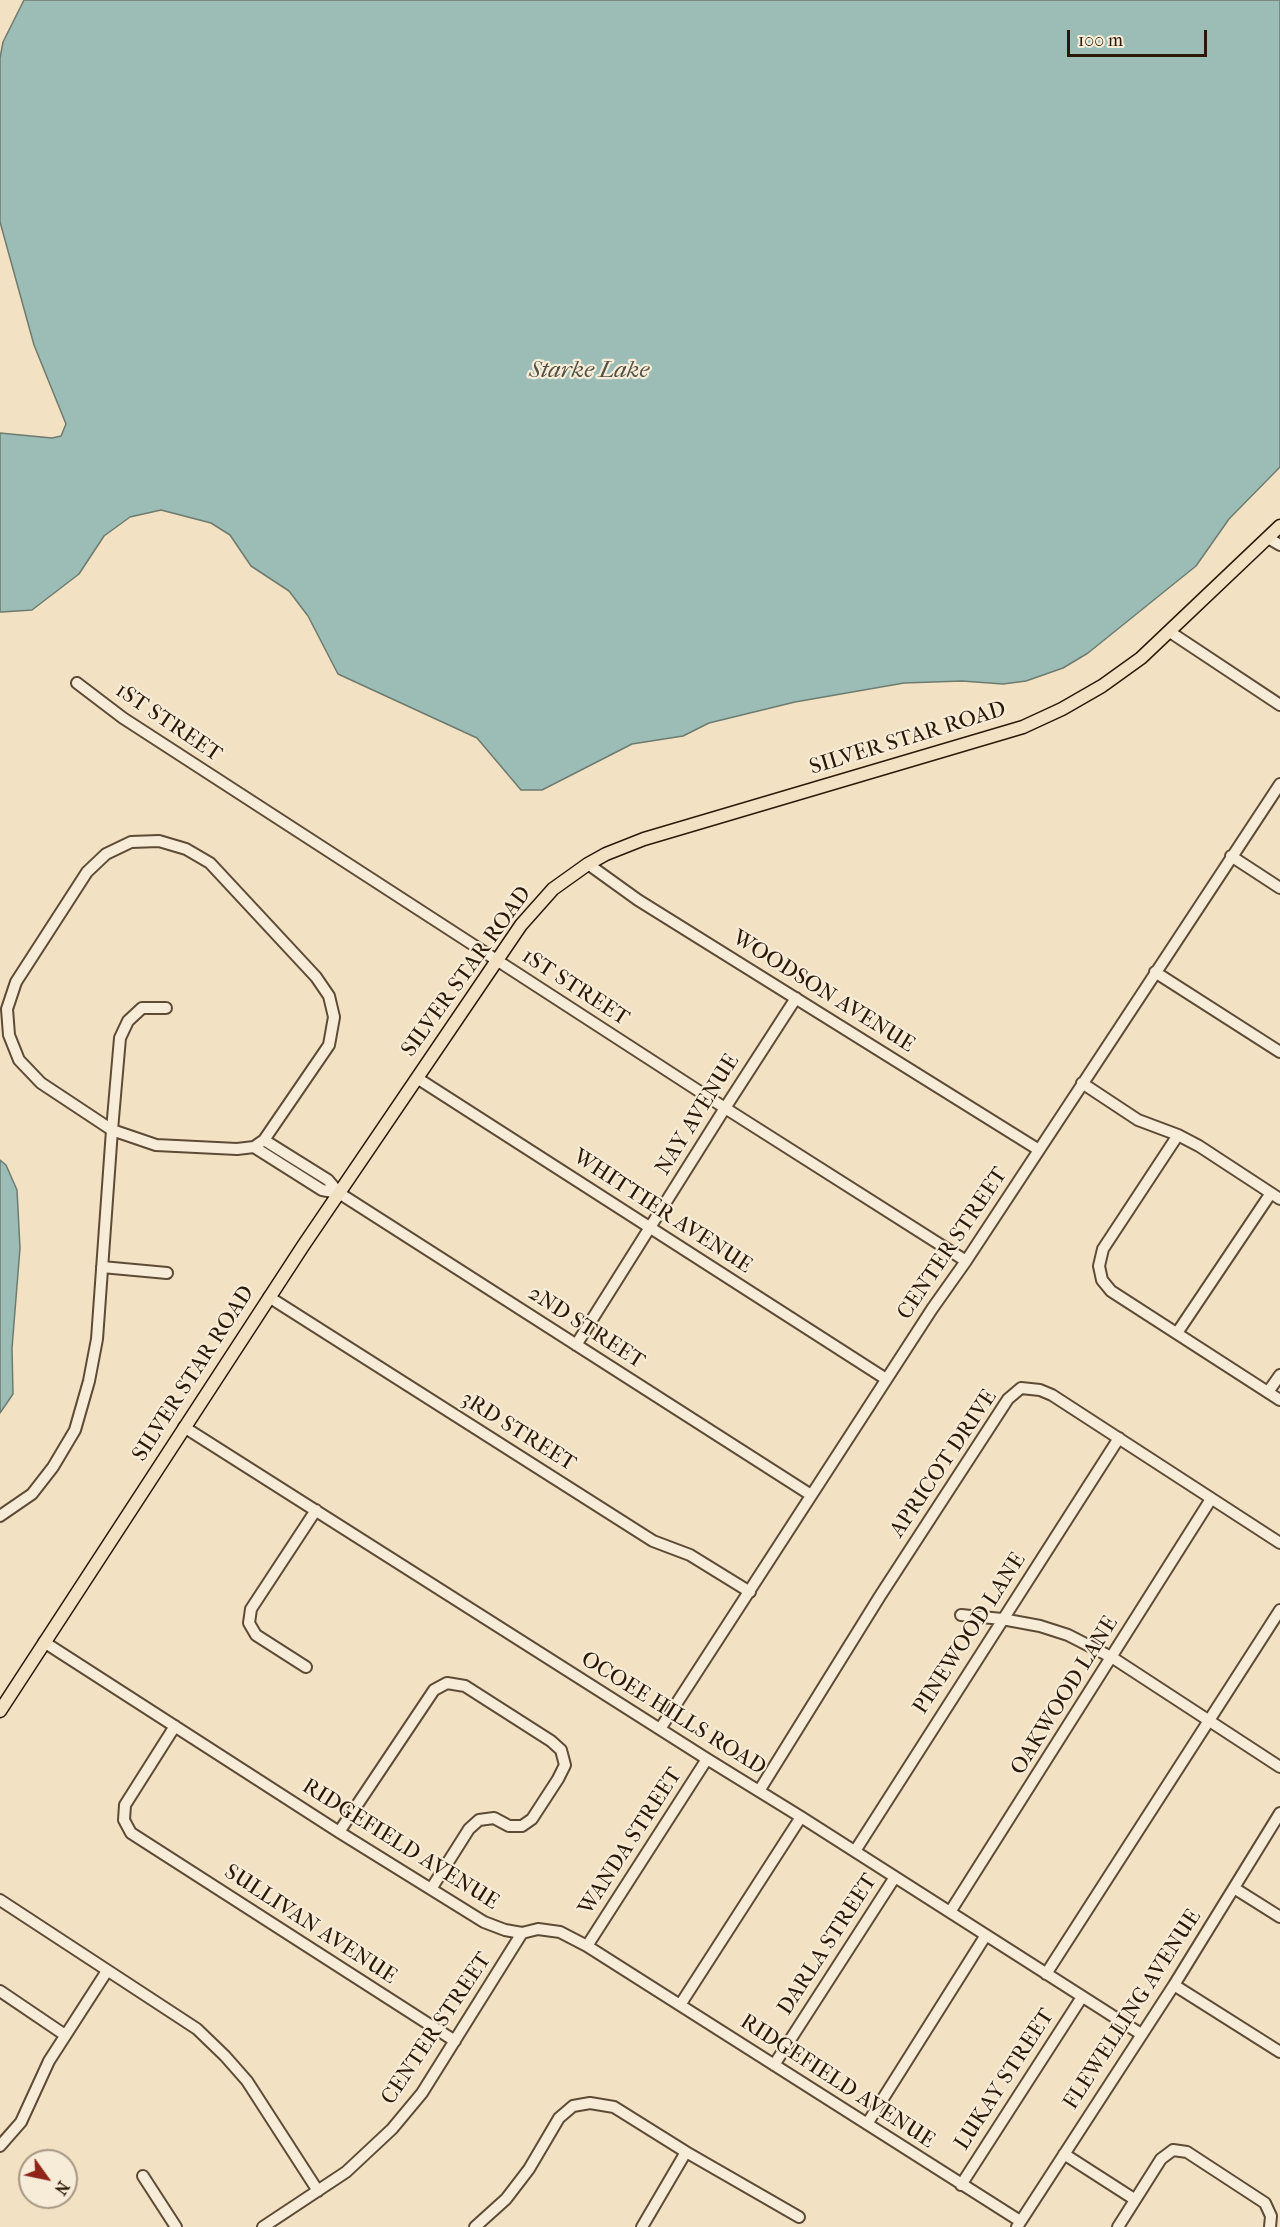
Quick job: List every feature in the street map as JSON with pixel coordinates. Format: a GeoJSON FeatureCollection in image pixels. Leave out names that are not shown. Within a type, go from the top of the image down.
{"type":"FeatureCollection","features":[{"type":"Feature","properties":{"kind":"main road","name":"SILVER STAR ROAD"},"geometry":{"type":"LineString","coordinates":[[0,1711],[269,1298],[497,960],[537,905],[568,877],[588,864],[644,839],[1023,727],[1062,709],[1101,686],[1141,658],[1280,526]]}},
{"type":"Feature","properties":{"kind":"street"},"geometry":{"type":"LineString","coordinates":[[1268,538],[1280,545]]}},
{"type":"Feature","properties":{"kind":"street"},"geometry":{"type":"LineString","coordinates":[[1170,632],[1280,705]]}},
{"type":"Feature","properties":{"kind":"street","name":"1ST STREET"},"geometry":{"type":"LineString","coordinates":[[77,683],[123,718],[724,1108],[966,1261]]}},
{"type":"Feature","properties":{"kind":"street","name":"CENTER STREET"},"geometry":{"type":"LineString","coordinates":[[660,1729],[886,1379],[1280,784]]}},
{"type":"Feature","properties":{"kind":"street"},"geometry":{"type":"LineString","coordinates":[[159,841],[186,849],[210,863],[329,996],[334,1017],[329,1045],[264,1140],[254,1147],[237,1149],[156,1145],[112,1130],[41,1083],[19,1060],[9,1035],[7,1009],[16,981],[87,872],[106,854],[131,842],[159,841]]}},
{"type":"Feature","properties":{"kind":"street"},"geometry":{"type":"LineString","coordinates":[[1231,856],[1280,888]]}},
{"type":"Feature","properties":{"kind":"street","name":"WOODSON AVENUE"},"geometry":{"type":"LineString","coordinates":[[588,864],[638,900],[1039,1150]]}},
{"type":"Feature","properties":{"kind":"street"},"geometry":{"type":"LineString","coordinates":[[1155,972],[1280,1052]]}},
{"type":"Feature","properties":{"kind":"street","name":"NAY AVENUE"},"geometry":{"type":"LineString","coordinates":[[576,1345],[724,1108],[796,998]]}},
{"type":"Feature","properties":{"kind":"street"},"geometry":{"type":"LineString","coordinates":[[0,1516],[32,1494],[53,1467],[75,1430],[98,1339],[120,1038],[128,1021],[142,1008],[166,1008]]}},
{"type":"Feature","properties":{"kind":"street","name":"WHITTIER AVENUE"},"geometry":{"type":"LineString","coordinates":[[417,1078],[886,1379]]}},
{"type":"Feature","properties":{"kind":"street"},"geometry":{"type":"LineString","coordinates":[[1082,1083],[1138,1120],[1179,1135],[1199,1146],[1275,1196],[1177,1333]]}},
{"type":"Feature","properties":{"kind":"street"},"geometry":{"type":"LineString","coordinates":[[1179,1135],[1103,1249],[1099,1266],[1102,1280],[1111,1291],[1280,1400]]}},
{"type":"Feature","properties":{"kind":"street"},"geometry":{"type":"LineString","coordinates":[[264,1140],[328,1180],[339,1193]]}},
{"type":"Feature","properties":{"kind":"street"},"geometry":{"type":"LineString","coordinates":[[254,1147],[322,1190],[339,1193]]}},
{"type":"Feature","properties":{"kind":"street","name":"2ND STREET"},"geometry":{"type":"LineString","coordinates":[[339,1193],[811,1495]]}},
{"type":"Feature","properties":{"kind":"street"},"geometry":{"type":"LineString","coordinates":[[102,1267],[167,1273]]}},
{"type":"Feature","properties":{"kind":"street","name":"3RD STREET"},"geometry":{"type":"LineString","coordinates":[[269,1298],[653,1541],[690,1555],[750,1592]]}},
{"type":"Feature","properties":{"kind":"street"},"geometry":{"type":"LineString","coordinates":[[1268,1392],[1280,1375]]}},
{"type":"Feature","properties":{"kind":"street","name":"APRICOT DRIVE"},"geometry":{"type":"LineString","coordinates":[[759,1791],[880,1596],[1008,1399],[1021,1388],[1040,1390],[1052,1395],[1280,1543]]}},
{"type":"Feature","properties":{"kind":"street","name":"OCOEE HILLS ROAD"},"geometry":{"type":"LineString","coordinates":[[184,1427],[707,1759],[801,1816],[1141,2034]]}},
{"type":"Feature","properties":{"kind":"street","name":"PINEWOOD LANE"},"geometry":{"type":"LineString","coordinates":[[855,1851],[1119,1438]]}},
{"type":"Feature","properties":{"kind":"street","name":"OAKWOOD LANE"},"geometry":{"type":"LineString","coordinates":[[950,1912],[1211,1500]]}},
{"type":"Feature","properties":{"kind":"street"},"geometry":{"type":"LineString","coordinates":[[306,1667],[256,1635],[249,1623],[252,1608],[316,1510]]}},
{"type":"Feature","properties":{"kind":"street"},"geometry":{"type":"LineString","coordinates":[[1046,1974],[1280,1610]]}},
{"type":"Feature","properties":{"kind":"street"},"geometry":{"type":"LineString","coordinates":[[961,1616],[1002,1619],[1040,1626],[1068,1635],[1113,1658],[1280,1767]]}},
{"type":"Feature","properties":{"kind":"street","name":"RIDGEFIELD AVENUE"},"geometry":{"type":"LineString","coordinates":[[44,1642],[483,1922],[522,1933],[545,1929],[560,1932],[587,1946],[867,2124],[1018,2224]]}},
{"type":"Feature","properties":{"kind":"street"},"geometry":{"type":"LineString","coordinates":[[339,1832],[434,1690],[447,1683],[465,1686],[551,1741],[561,1750],[565,1765],[532,1819],[522,1826],[509,1826],[494,1818],[479,1820],[469,1829],[431,1888]]}},
{"type":"Feature","properties":{"kind":"street","name":"SULLIVAN AVENUE"},"geometry":{"type":"LineString","coordinates":[[175,1726],[125,1805],[124,1820],[131,1833],[455,2041]]}},
{"type":"Feature","properties":{"kind":"street","name":"WANDA STREET"},"geometry":{"type":"LineString","coordinates":[[587,1946],[707,1759]]}},
{"type":"Feature","properties":{"kind":"street","name":"FLEWELLING AVENUE"},"geometry":{"type":"LineString","coordinates":[[1018,2224],[1174,1985],[1280,1813]]}},
{"type":"Feature","properties":{"kind":"street"},"geometry":{"type":"LineString","coordinates":[[680,2005],[801,1816]]}},
{"type":"Feature","properties":{"kind":"street","name":"DARLA STREET"},"geometry":{"type":"LineString","coordinates":[[774,2065],[895,1877]]}},
{"type":"Feature","properties":{"kind":"street"},"geometry":{"type":"LineString","coordinates":[[1234,1888],[1280,1917]]}},
{"type":"Feature","properties":{"kind":"street"},"geometry":{"type":"LineString","coordinates":[[0,1900],[197,2029],[247,2081],[318,2191]]}},
{"type":"Feature","properties":{"kind":"street","name":"CENTER STREET"},"geometry":{"type":"LineString","coordinates":[[263,2227],[346,2172],[392,2129],[422,2093],[522,1933]]}},
{"type":"Feature","properties":{"kind":"street"},"geometry":{"type":"LineString","coordinates":[[867,2124],[986,1935]]}},
{"type":"Feature","properties":{"kind":"street"},"geometry":{"type":"LineString","coordinates":[[0,2146],[21,2121],[49,2061],[107,1971]]}},
{"type":"Feature","properties":{"kind":"street"},"geometry":{"type":"LineString","coordinates":[[1174,1985],[1280,2052]]}},
{"type":"Feature","properties":{"kind":"street"},"geometry":{"type":"LineString","coordinates":[[0,1991],[65,2035]]}},
{"type":"Feature","properties":{"kind":"street","name":"LUKAY STREET"},"geometry":{"type":"LineString","coordinates":[[961,2185],[1082,1997]]}},
{"type":"Feature","properties":{"kind":"street"},"geometry":{"type":"LineString","coordinates":[[475,2227],[506,2199],[529,2169],[559,2118],[573,2106],[590,2103],[614,2107],[686,2152],[800,2217]]}},
{"type":"Feature","properties":{"kind":"street"},"geometry":{"type":"LineString","coordinates":[[1118,2227],[1161,2159],[1173,2150],[1187,2152],[1265,2203],[1271,2216],[1270,2227]]}},
{"type":"Feature","properties":{"kind":"street"},"geometry":{"type":"LineString","coordinates":[[642,2227],[686,2152]]}},
{"type":"Feature","properties":{"kind":"street"},"geometry":{"type":"LineString","coordinates":[[1064,2154],[1134,2199]]}},
{"type":"Feature","properties":{"kind":"street"},"geometry":{"type":"LineString","coordinates":[[143,2176],[176,2227]]}},
{"type":"Feature","properties":{"kind":"water","name":"Starke Lake"},"geometry":{"type":"Polygon","coordinates":[[[24,0],[1280,0],[1280,467],[1229,519],[1196,566],[1088,653],[1063,668],[1026,681],[1003,684],[962,681],[904,683],[795,702],[709,723],[683,736],[632,744],[542,790],[521,790],[477,738],[338,674],[308,616],[289,591],[251,566],[230,535],[211,523],[161,510],[130,517],[104,536],[79,574],[32,610],[0,612],[0,433],[52,438],[61,436],[66,424],[34,345],[0,222],[0,58],[3,42],[24,0]]]}},
{"type":"Feature","properties":{"kind":"water"},"geometry":{"type":"Polygon","coordinates":[[[0,1160],[6,1165],[17,1190],[20,1248],[12,1348],[13,1394],[0,1413],[0,1160]]]}}]}
